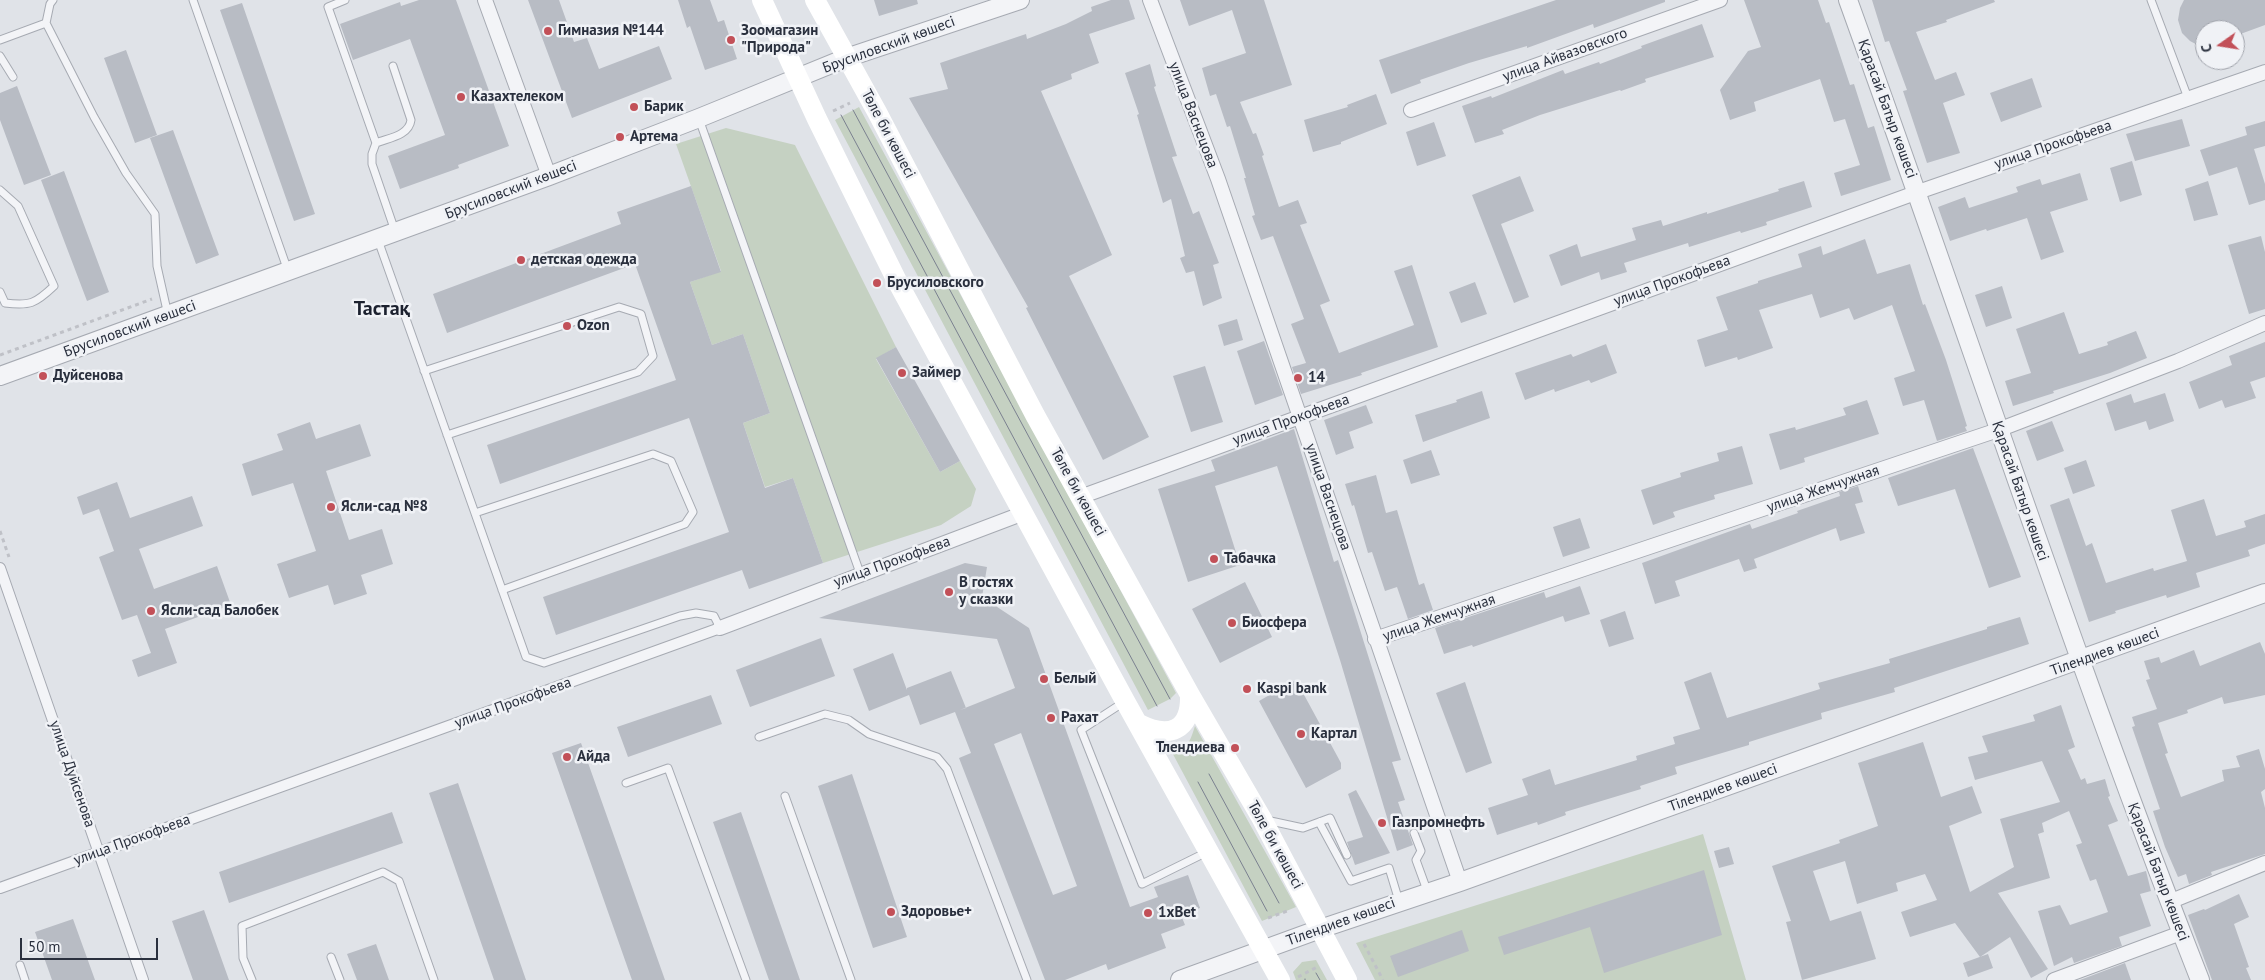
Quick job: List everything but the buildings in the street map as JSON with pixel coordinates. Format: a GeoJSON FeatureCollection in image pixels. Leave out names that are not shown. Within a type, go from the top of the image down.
{"type":"FeatureCollection","features":[{"type":"Feature","properties":{"kind":"main road"},"geometry":{"type":"LineString","coordinates":[[762,0],[817,119],[897,281],[1125,701],[1264,951],[1287,979]]}},
{"type":"Feature","properties":{"kind":"main road","name":"Төле би көшесі"},"geometry":{"type":"LineString","coordinates":[[815,0],[877,112],[1035,415],[1190,695],[1262,819],[1347,980]]}},
{"type":"Feature","properties":{"kind":"main road"},"geometry":{"type":"LineString","coordinates":[[1139,724],[1153,732],[1164,732],[1177,728],[1186,720],[1188,715],[1190,695]]}},
{"type":"Feature","properties":{"kind":"street"},"geometry":{"type":"LineString","coordinates":[[485,0],[549,176]]}},
{"type":"Feature","properties":{"kind":"street","name":"Брусиловский көшесі"},"geometry":{"type":"LineString","coordinates":[[0,376],[396,234],[799,79],[846,58],[1020,0]]}},
{"type":"Feature","properties":{"kind":"street","name":"улица Васнецова"},"geometry":{"type":"LineString","coordinates":[[1150,0],[1218,179],[1460,882]]}},
{"type":"Feature","properties":{"kind":"street","name":"улица Айвазовского"},"geometry":{"type":"LineString","coordinates":[[1411,110],[1720,0]]}},
{"type":"Feature","properties":{"kind":"street","name":"Қарасай Батыр көшесі"},"geometry":{"type":"LineString","coordinates":[[1848,0],[1918,192],[1998,430],[2079,661],[2200,980]]}},
{"type":"Feature","properties":{"kind":"street","name":"улица Прокофьева"},"geometry":{"type":"LineString","coordinates":[[1080,497],[1918,192],[2265,72]]}},
{"type":"Feature","properties":{"kind":"street","name":"улица Жемчужная"},"geometry":{"type":"LineString","coordinates":[[1376,640],[1998,430],[2178,361],[2265,323]]}},
{"type":"Feature","properties":{"kind":"street","name":"улица Прокофьева"},"geometry":{"type":"LineString","coordinates":[[0,888],[720,628],[860,573],[1024,513]]}},
{"type":"Feature","properties":{"kind":"street","name":"улица Дуйсенова"},"geometry":{"type":"LineString","coordinates":[[0,568],[144,980]]}},
{"type":"Feature","properties":{"kind":"street","name":"Тілендиев көшесі"},"geometry":{"type":"LineString","coordinates":[[1180,980],[1264,951],[1320,929],[1460,882],[2265,593]]}},
{"type":"Feature","properties":{"kind":"street"},"geometry":{"type":"LineString","coordinates":[[2169,902],[2265,863]]}},
{"type":"Feature","properties":{"kind":"street"},"geometry":{"type":"LineString","coordinates":[[2054,980],[2181,933]]}},
{"type":"Feature","properties":{"kind":"lane"},"geometry":{"type":"LineString","coordinates":[[53,0],[50,4],[46,23],[94,117],[126,173],[155,214],[157,266],[169,316]]}},
{"type":"Feature","properties":{"kind":"lane"},"geometry":{"type":"LineString","coordinates":[[193,0],[288,272]]}},
{"type":"Feature","properties":{"kind":"lane"},"geometry":{"type":"LineString","coordinates":[[345,0],[328,7],[376,143],[372,154],[372,164],[396,234]]}},
{"type":"Feature","properties":{"kind":"lane"},"geometry":{"type":"LineString","coordinates":[[2151,0],[2188,98]]}},
{"type":"Feature","properties":{"kind":"lane"},"geometry":{"type":"LineString","coordinates":[[0,40],[46,23]]}},
{"type":"Feature","properties":{"kind":"lane"},"geometry":{"type":"LineString","coordinates":[[0,56],[13,77]]}},
{"type":"Feature","properties":{"kind":"lane"},"geometry":{"type":"LineString","coordinates":[[376,143],[406,132],[410,127],[411,120],[393,66]]}},
{"type":"Feature","properties":{"kind":"lane"},"geometry":{"type":"LineString","coordinates":[[699,118],[860,573]]}},
{"type":"Feature","properties":{"kind":"lane"},"geometry":{"type":"LineString","coordinates":[[0,190],[18,206],[54,286],[38,301],[25,305],[5,302],[0,292]]}},
{"type":"Feature","properties":{"kind":"lane"},"geometry":{"type":"LineString","coordinates":[[378,240],[526,657],[544,663],[680,616],[696,613],[714,616],[720,628]]}},
{"type":"Feature","properties":{"kind":"lane"},"geometry":{"type":"LineString","coordinates":[[424,371],[619,307],[641,314],[653,356],[638,372],[447,435]]}},
{"type":"Feature","properties":{"kind":"lane"},"geometry":{"type":"LineString","coordinates":[[475,513],[653,454],[671,461],[693,512],[685,524],[502,590]]}},
{"type":"Feature","properties":{"kind":"lane"},"geometry":{"type":"LineString","coordinates":[[1125,701],[1081,730],[1142,884],[1209,851]]}},
{"type":"Feature","properties":{"kind":"lane"},"geometry":{"type":"LineString","coordinates":[[759,737],[825,714],[849,720],[870,734],[937,757],[947,769],[1027,980]]}},
{"type":"Feature","properties":{"kind":"lane"},"geometry":{"type":"LineString","coordinates":[[626,783],[668,768],[746,980]]}},
{"type":"Feature","properties":{"kind":"lane"},"geometry":{"type":"LineString","coordinates":[[784,796],[851,980]]}},
{"type":"Feature","properties":{"kind":"lane"},"geometry":{"type":"LineString","coordinates":[[1262,819],[1303,828],[1330,818],[1347,855]]}},
{"type":"Feature","properties":{"kind":"lane"},"geometry":{"type":"LineString","coordinates":[[1320,822],[1351,881],[1390,868],[1399,902]]}},
{"type":"Feature","properties":{"kind":"lane"},"geometry":{"type":"LineString","coordinates":[[1414,833],[1421,851],[1416,860],[1428,893]]}},
{"type":"Feature","properties":{"kind":"lane"},"geometry":{"type":"LineString","coordinates":[[252,980],[243,958],[242,926],[383,872],[399,881],[434,980]]}},
{"type":"Feature","properties":{"kind":"lane"},"geometry":{"type":"LineString","coordinates":[[331,957],[340,980]]}},
{"type":"Feature","properties":{"kind":"lane"},"geometry":{"type":"LineString","coordinates":[[20,965],[25,980]]}},
{"type":"Feature","properties":{"kind":"path"},"geometry":{"type":"LineString","coordinates":[[798,37],[817,28]]}},
{"type":"Feature","properties":{"kind":"path"},"geometry":{"type":"LineString","coordinates":[[831,112],[854,101]]}},
{"type":"Feature","properties":{"kind":"path"},"geometry":{"type":"LineString","coordinates":[[0,354],[164,295]]}},
{"type":"Feature","properties":{"kind":"path"},"geometry":{"type":"LineString","coordinates":[[1262,920],[1296,907]]}},
{"type":"Feature","properties":{"kind":"path"},"geometry":{"type":"LineString","coordinates":[[1364,944],[1383,980]]}},
{"type":"Feature","properties":{"kind":"path"},"geometry":{"type":"LineString","coordinates":[[1287,979],[1320,966]]}},
{"type":"Feature","properties":{"kind":"green space"},"geometry":{"type":"Polygon","coordinates":[[[859,107],[1176,693],[1170,699],[1148,710],[835,120],[859,107]]]}},
{"type":"Feature","properties":{"kind":"green space"},"geometry":{"type":"Polygon","coordinates":[[[726,128],[795,145],[896,347],[876,359],[940,472],[960,461],[976,489],[971,506],[941,525],[823,563],[793,478],[765,487],[743,423],[770,413],[743,334],[712,345],[690,282],[721,271],[676,144],[726,128]]]}},
{"type":"Feature","properties":{"kind":"green space"},"geometry":{"type":"Polygon","coordinates":[[[1195,726],[1296,907],[1262,921],[1167,743],[1179,746],[1187,744],[1195,726]]]}},
{"type":"Feature","properties":{"kind":"green space"},"geometry":{"type":"Polygon","coordinates":[[[1703,834],[1746,980],[1375,980],[1356,943],[1703,834]]]}},
{"type":"Feature","properties":{"kind":"green space"},"geometry":{"type":"Polygon","coordinates":[[[1316,960],[1327,980],[1296,980],[1293,972],[1302,962],[1316,960]]]}},
{"type":"Feature","properties":{"kind":"tram line"},"geometry":{"type":"LineString","coordinates":[[853,110],[1170,699]]}},
{"type":"Feature","properties":{"kind":"tram line"},"geometry":{"type":"LineString","coordinates":[[841,115],[1157,706]]}},
{"type":"Feature","properties":{"kind":"tram line"},"geometry":{"type":"LineString","coordinates":[[1209,774],[1279,903]]}},
{"type":"Feature","properties":{"kind":"tram line"},"geometry":{"type":"LineString","coordinates":[[1198,782],[1267,911]]}},
{"type":"Feature","properties":{"kind":"tram line"},"geometry":{"type":"LineString","coordinates":[[1316,973],[1320,980]]}},
{"type":"Feature","properties":{"kind":"place","name":"Гимназия №144"},"geometry":{"type":"Point","coordinates":[548,31]}},
{"type":"Feature","properties":{"kind":"place","name":"Зоомагазин \"Природа\""},"geometry":{"type":"Point","coordinates":[731,40]}},
{"type":"Feature","properties":{"kind":"place","name":"Казахтелеком"},"geometry":{"type":"Point","coordinates":[461,97]}},
{"type":"Feature","properties":{"kind":"place","name":"Барик"},"geometry":{"type":"Point","coordinates":[634,107]}},
{"type":"Feature","properties":{"kind":"place","name":"Артема"},"geometry":{"type":"Point","coordinates":[620,137]}},
{"type":"Feature","properties":{"kind":"place","name":"детская одежда"},"geometry":{"type":"Point","coordinates":[521,260]}},
{"type":"Feature","properties":{"kind":"place","name":"Брусиловского"},"geometry":{"type":"Point","coordinates":[877,283]}},
{"type":"Feature","properties":{"kind":"place","name":"Ozon"},"geometry":{"type":"Point","coordinates":[567,326]}},
{"type":"Feature","properties":{"kind":"place","name":"Займер"},"geometry":{"type":"Point","coordinates":[902,373]}},
{"type":"Feature","properties":{"kind":"place","name":"Дуйсенова"},"geometry":{"type":"Point","coordinates":[43,376]}},
{"type":"Feature","properties":{"kind":"place","name":"14"},"geometry":{"type":"Point","coordinates":[1298,378]}},
{"type":"Feature","properties":{"kind":"place","name":"Ясли-сад №8"},"geometry":{"type":"Point","coordinates":[331,507]}},
{"type":"Feature","properties":{"kind":"place","name":"Табачка"},"geometry":{"type":"Point","coordinates":[1214,559]}},
{"type":"Feature","properties":{"kind":"place","name":"В гостях у сказки"},"geometry":{"type":"Point","coordinates":[949,592]}},
{"type":"Feature","properties":{"kind":"place","name":"Ясли-сад Балобек"},"geometry":{"type":"Point","coordinates":[151,611]}},
{"type":"Feature","properties":{"kind":"place","name":"Биосфера"},"geometry":{"type":"Point","coordinates":[1232,623]}},
{"type":"Feature","properties":{"kind":"place","name":"Белый"},"geometry":{"type":"Point","coordinates":[1044,679]}},
{"type":"Feature","properties":{"kind":"place","name":"Kaspi bank"},"geometry":{"type":"Point","coordinates":[1247,689]}},
{"type":"Feature","properties":{"kind":"place","name":"Рахат"},"geometry":{"type":"Point","coordinates":[1051,718]}},
{"type":"Feature","properties":{"kind":"place","name":"Картал"},"geometry":{"type":"Point","coordinates":[1301,734]}},
{"type":"Feature","properties":{"kind":"place","name":"Тлендиева"},"geometry":{"type":"Point","coordinates":[1235,748]}},
{"type":"Feature","properties":{"kind":"place","name":"Айда"},"geometry":{"type":"Point","coordinates":[567,757]}},
{"type":"Feature","properties":{"kind":"place","name":"Газпромнефть"},"geometry":{"type":"Point","coordinates":[1382,823]}},
{"type":"Feature","properties":{"kind":"place","name":"Здоровье+"},"geometry":{"type":"Point","coordinates":[891,912]}},
{"type":"Feature","properties":{"kind":"place","name":"1xBet"},"geometry":{"type":"Point","coordinates":[1148,913]}},
{"type":"Feature","properties":{"kind":"district","name":"Тастақ"},"geometry":{"type":"Point","coordinates":[382,309]}}]}
